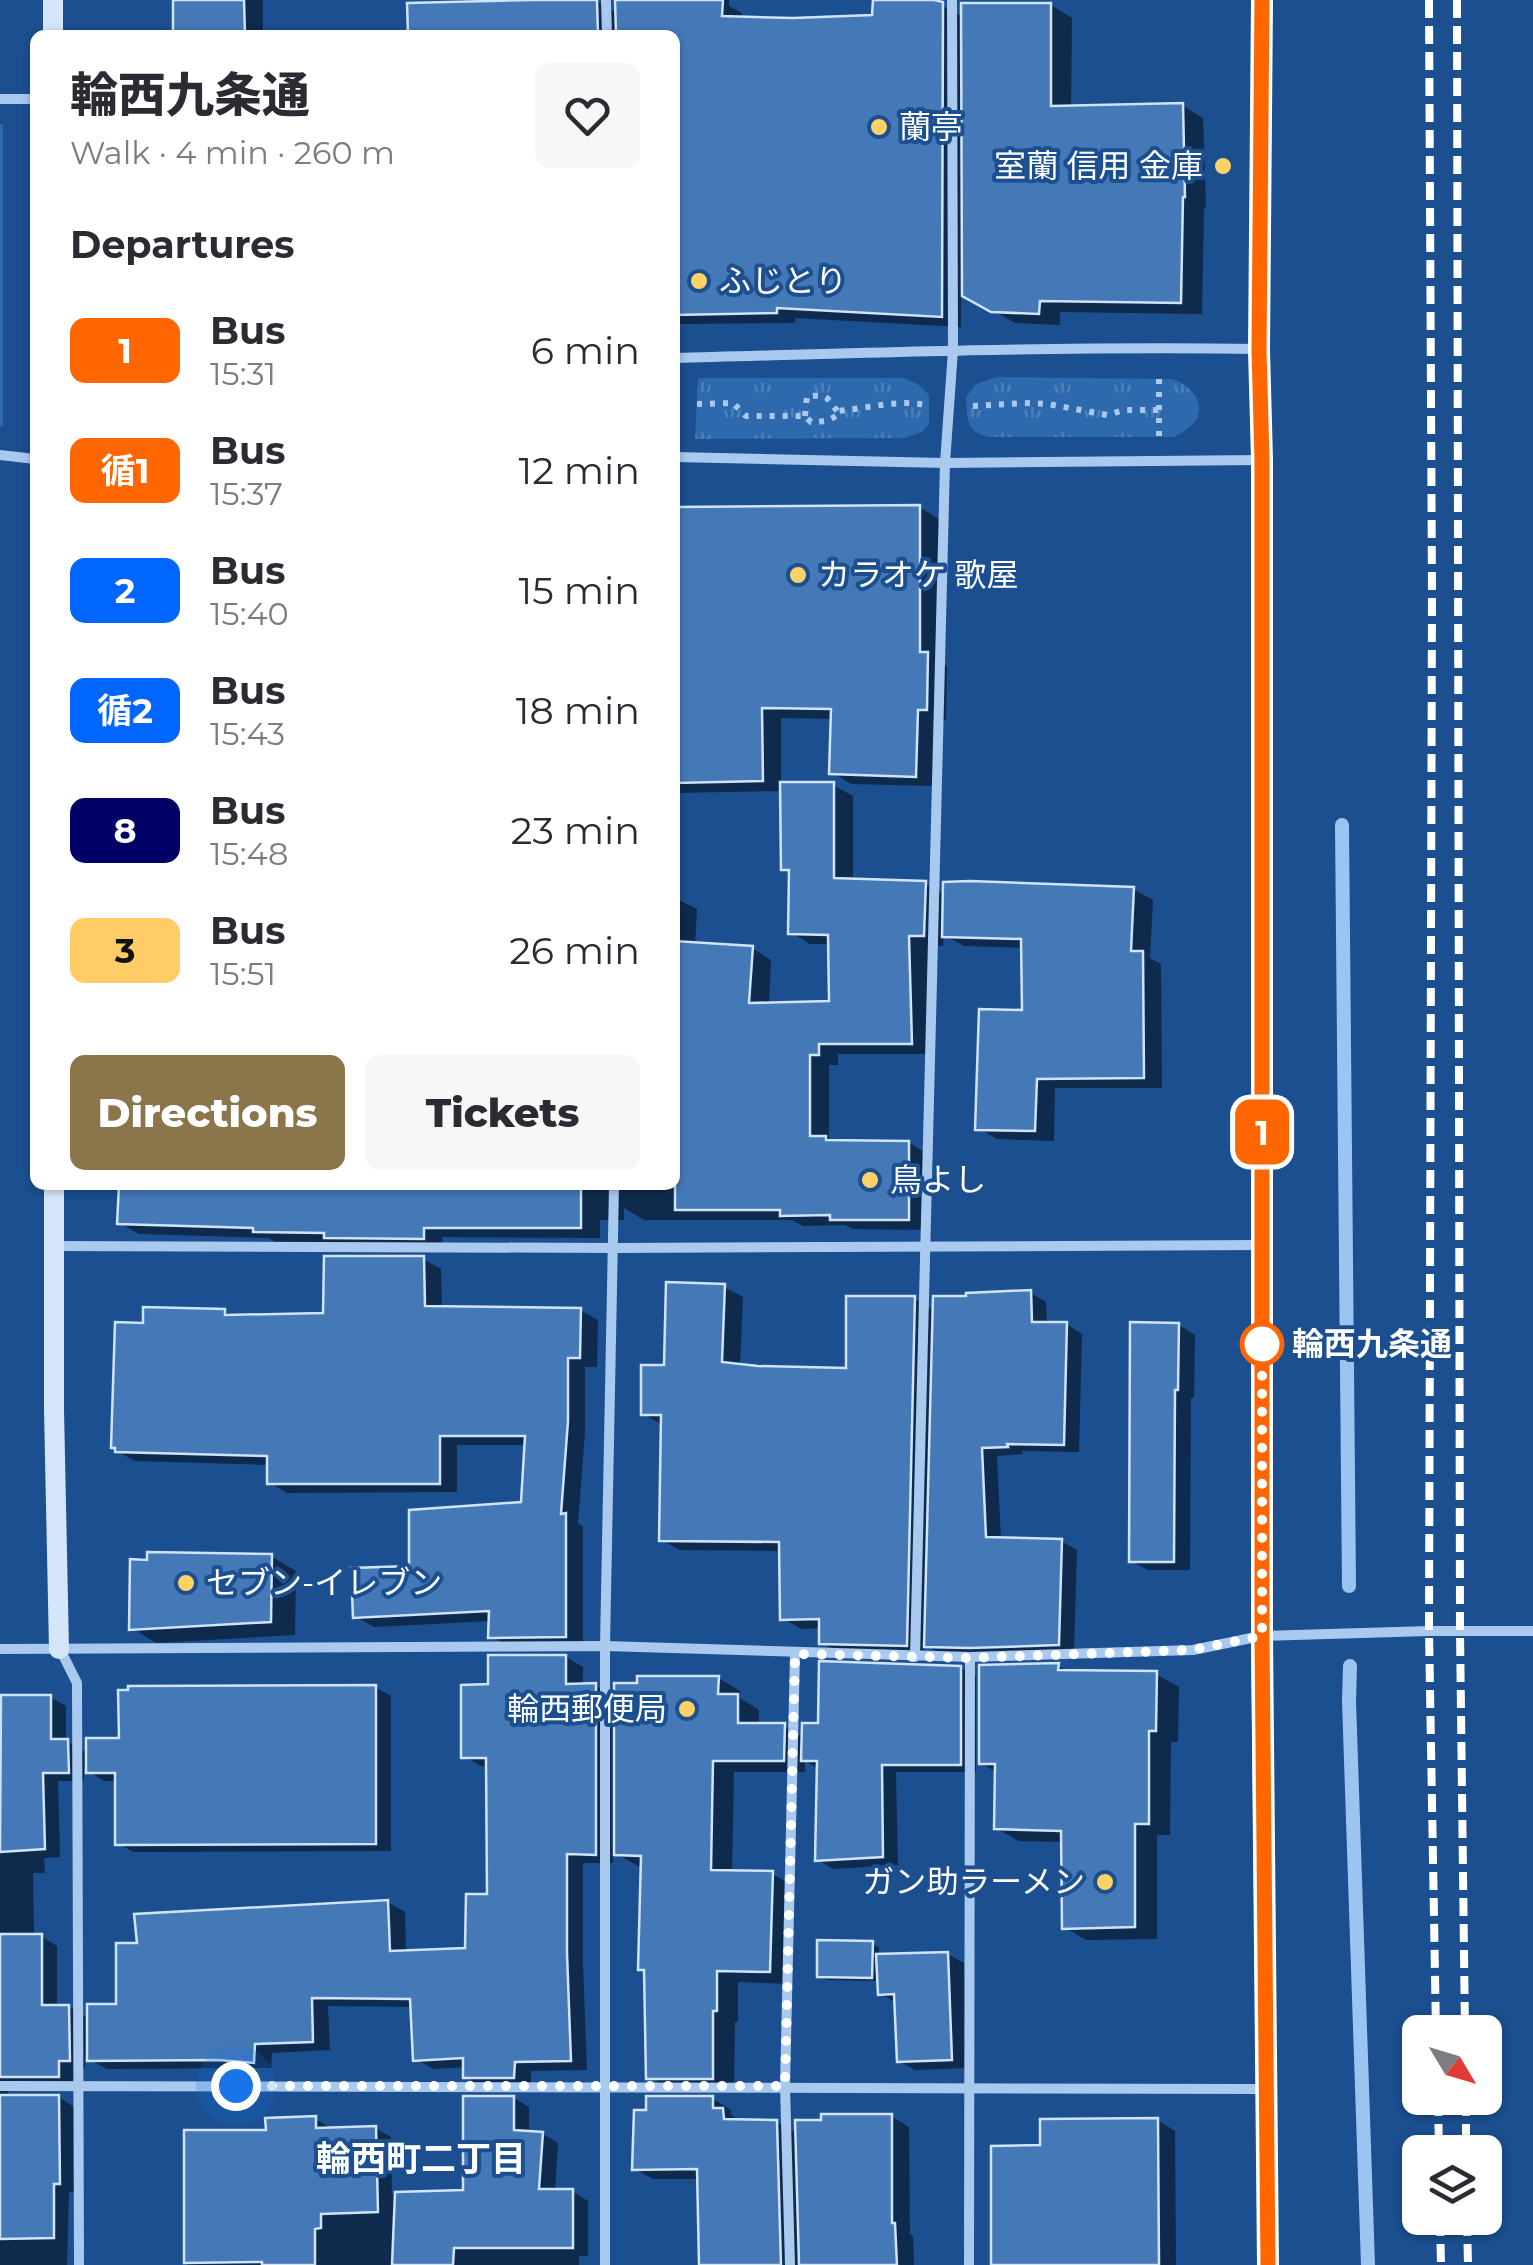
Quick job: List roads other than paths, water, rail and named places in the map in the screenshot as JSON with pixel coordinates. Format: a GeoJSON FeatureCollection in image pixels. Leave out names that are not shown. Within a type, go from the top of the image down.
{"type":"FeatureCollection","features":[{"type":"Feature","properties":{"kind":"street"},"geometry":{"type":"LineString","coordinates":[[53,0],[53,30]]}},
{"type":"Feature","properties":{"kind":"street"},"geometry":{"type":"LineString","coordinates":[[606,0],[607,30]]}},
{"type":"Feature","properties":{"kind":"street"},"geometry":{"type":"LineString","coordinates":[[914,1656],[945,463],[953,350],[952,0]]}},
{"type":"Feature","properties":{"kind":"street"},"geometry":{"type":"LineString","coordinates":[[1262,0],[1262,1636],[1268,2265]]}},
{"type":"Feature","properties":{"kind":"street"},"geometry":{"type":"LineString","coordinates":[[0,99],[30,99]]}},
{"type":"Feature","properties":{"kind":"street"},"geometry":{"type":"LineString","coordinates":[[680,358],[953,350],[1259,350]]}},
{"type":"Feature","properties":{"kind":"street"},"geometry":{"type":"LineString","coordinates":[[0,455],[30,458]]}},
{"type":"Feature","properties":{"kind":"street"},"geometry":{"type":"LineString","coordinates":[[680,457],[945,463],[1262,460]]}},
{"type":"Feature","properties":{"kind":"street"},"geometry":{"type":"LineString","coordinates":[[54,1190],[59,1648],[77,1683],[79,2265]]}},
{"type":"Feature","properties":{"kind":"street"},"geometry":{"type":"LineString","coordinates":[[605,2265],[605,1646],[614,1190]]}},
{"type":"Feature","properties":{"kind":"street"},"geometry":{"type":"LineString","coordinates":[[54,1246],[1262,1246]]}},
{"type":"Feature","properties":{"kind":"street"},"geometry":{"type":"LineString","coordinates":[[0,1649],[605,1646],[970,1658],[1192,1650],[1262,1636],[1533,1632]]}},
{"type":"Feature","properties":{"kind":"street"},"geometry":{"type":"LineString","coordinates":[[790,2265],[785,2086],[795,1654]]}},
{"type":"Feature","properties":{"kind":"street"},"geometry":{"type":"LineString","coordinates":[[969,2265],[970,1658]]}},
{"type":"Feature","properties":{"kind":"street"},"geometry":{"type":"LineString","coordinates":[[0,2086],[1266,2089]]}},
{"type":"Feature","properties":{"kind":"waterway"},"geometry":{"type":"LineString","coordinates":[[1342,825],[1349,1586]]}},
{"type":"Feature","properties":{"kind":"waterway"},"geometry":{"type":"LineString","coordinates":[[1350,1666],[1368,2265]]}},
{"type":"Feature","properties":{"kind":"railway"},"geometry":{"type":"LineString","coordinates":[[1429,0],[1429,1631],[1436,2015]]}},
{"type":"Feature","properties":{"kind":"railway"},"geometry":{"type":"LineString","coordinates":[[1457,0],[1460,1631],[1465,2015]]}},
{"type":"Feature","properties":{"kind":"railway"},"geometry":{"type":"LineString","coordinates":[[1438,2115],[1439,2135]]}},
{"type":"Feature","properties":{"kind":"railway"},"geometry":{"type":"LineString","coordinates":[[1466,2115],[1466,2135]]}},
{"type":"Feature","properties":{"kind":"railway"},"geometry":{"type":"LineString","coordinates":[[1440,2235],[1441,2265]]}},
{"type":"Feature","properties":{"kind":"railway"},"geometry":{"type":"LineString","coordinates":[[1467,2235],[1468,2265]]}},
{"type":"Feature","properties":{"kind":"place","name":"蘭亭"},"geometry":{"type":"Point","coordinates":[879,127]}},
{"type":"Feature","properties":{"kind":"place","name":"室蘭 信用 金庫"},"geometry":{"type":"Point","coordinates":[1223,166]}},
{"type":"Feature","properties":{"kind":"place","name":"ふじとり"},"geometry":{"type":"Point","coordinates":[699,281]}},
{"type":"Feature","properties":{"kind":"place","name":"カラオケ 歌屋"},"geometry":{"type":"Point","coordinates":[798,575]}},
{"type":"Feature","properties":{"kind":"place","name":"鳥よし"},"geometry":{"type":"Point","coordinates":[870,1180]}},
{"type":"Feature","properties":{"kind":"place","name":"輪西九条通"},"geometry":{"type":"Point","coordinates":[1262,1344]}},
{"type":"Feature","properties":{"kind":"place","name":"セブン-イレブン"},"geometry":{"type":"Point","coordinates":[186,1583]}},
{"type":"Feature","properties":{"kind":"place","name":"輪西郵便局"},"geometry":{"type":"Point","coordinates":[687,1709]}},
{"type":"Feature","properties":{"kind":"place","name":"ガン助ラーメン"},"geometry":{"type":"Point","coordinates":[1105,1882]}},
{"type":"Feature","properties":{"kind":"district","name":"輪西町二丁目"},"geometry":{"type":"Point","coordinates":[421,2159]}}]}
